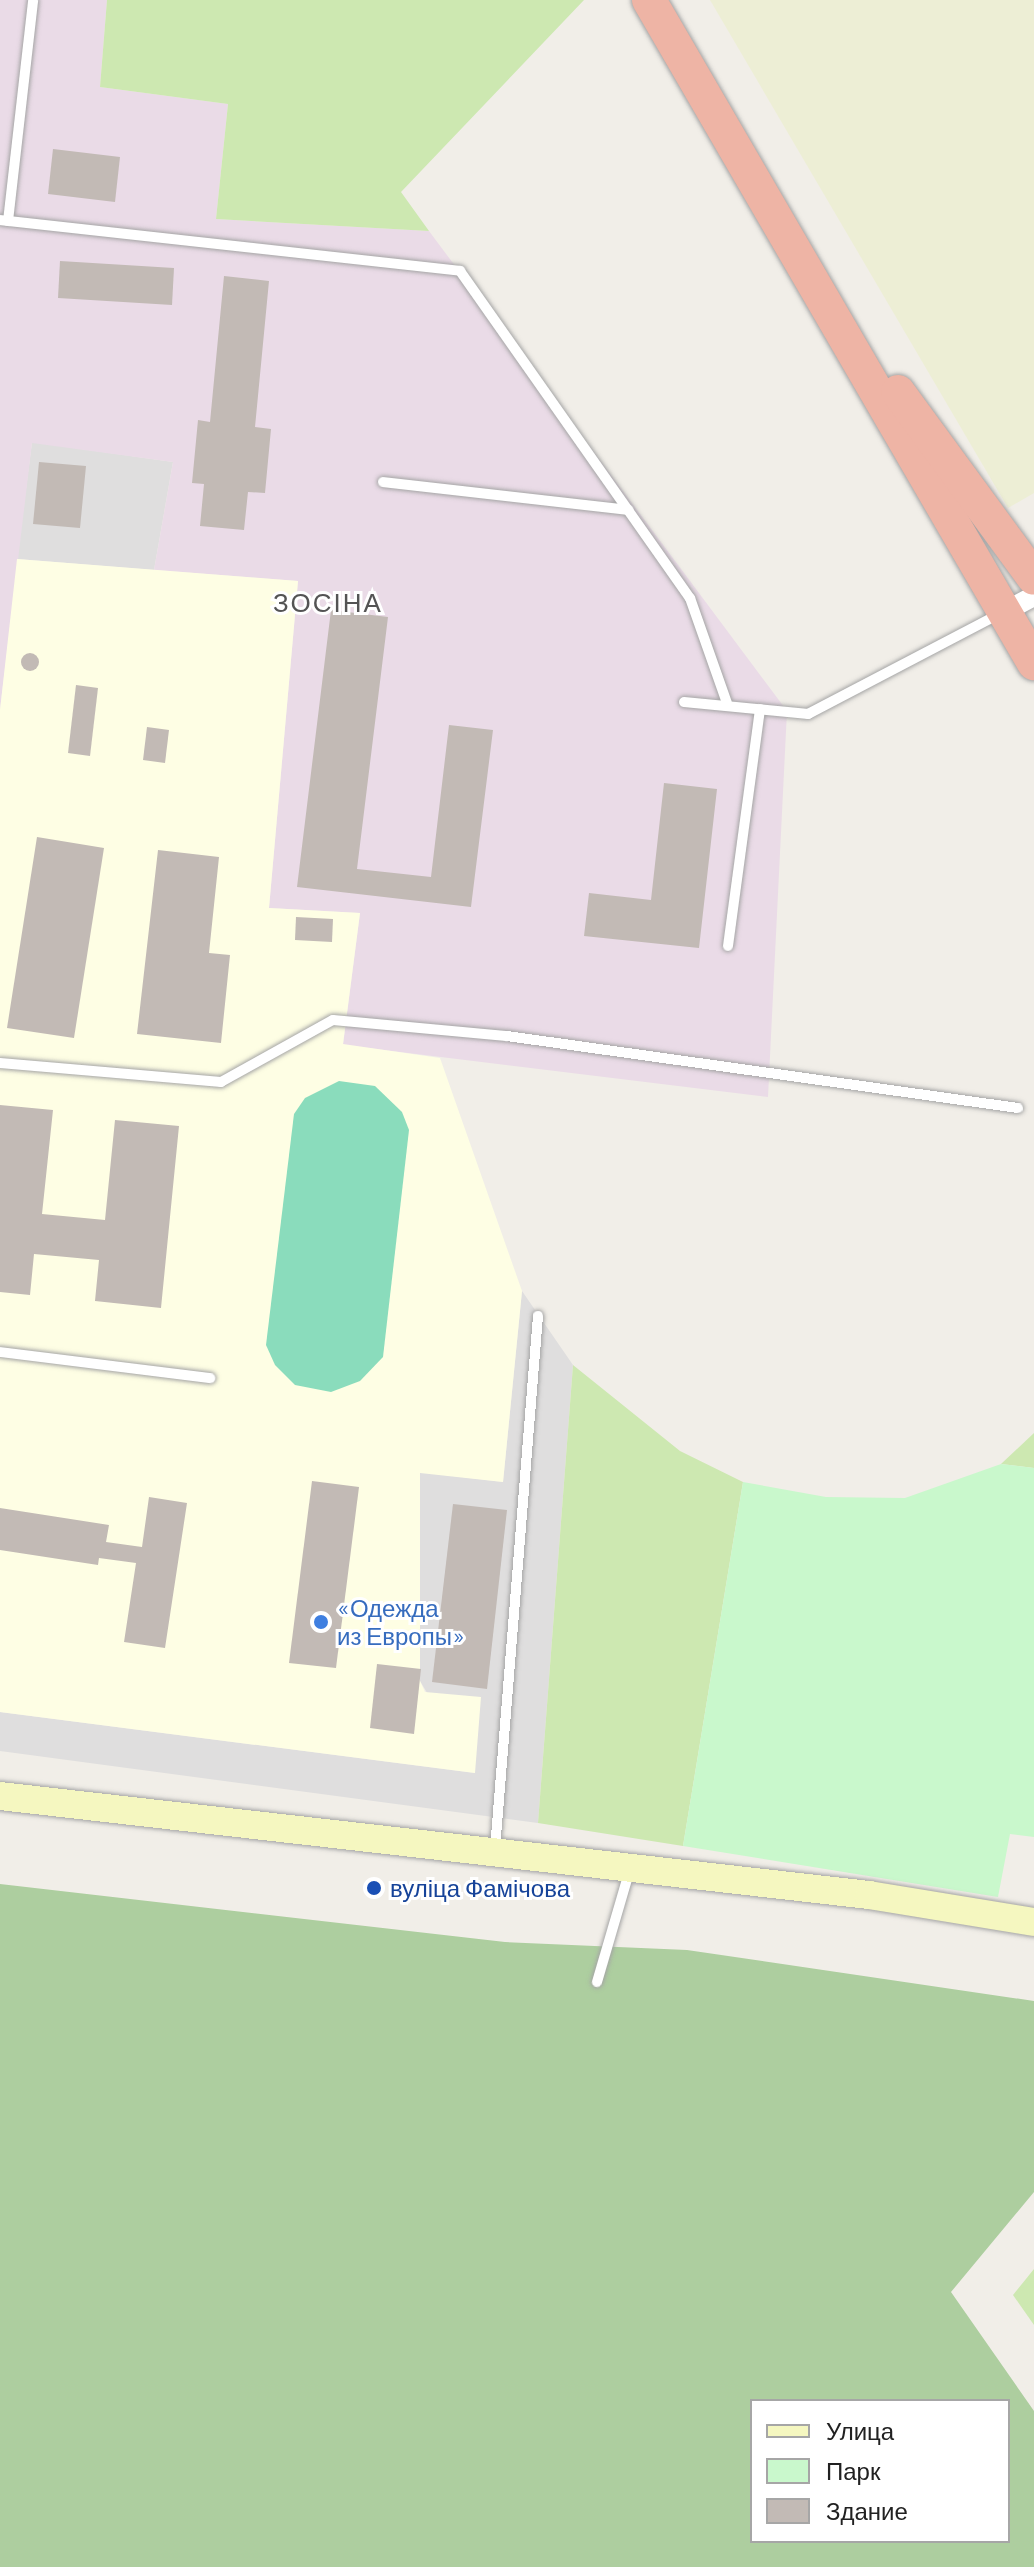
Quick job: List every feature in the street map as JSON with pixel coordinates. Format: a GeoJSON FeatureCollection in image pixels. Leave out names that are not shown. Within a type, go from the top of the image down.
{"type":"FeatureCollection","features":[{"type":"Feature","properties":{"kind":"highway"},"geometry":{"type":"LineString","coordinates":[[649,0],[1034,663]]}},
{"type":"Feature","properties":{"kind":"highway"},"geometry":{"type":"LineString","coordinates":[[832,312],[881,368],[1034,578]]}},
{"type":"Feature","properties":{"kind":"main road"},"geometry":{"type":"LineString","coordinates":[[0,1796],[869,1895],[1034,1922]]}},
{"type":"Feature","properties":{"kind":"street"},"geometry":{"type":"LineString","coordinates":[[1004,612],[1034,596]]}},
{"type":"Feature","properties":{"kind":"lane"},"geometry":{"type":"LineString","coordinates":[[33,0],[4,221],[460,271],[690,598],[727,703]]}},
{"type":"Feature","properties":{"kind":"lane"},"geometry":{"type":"LineString","coordinates":[[383,482],[628,510]]}},
{"type":"Feature","properties":{"kind":"lane"},"geometry":{"type":"LineString","coordinates":[[684,702],[715,707],[727,703],[808,714],[1004,612]]}},
{"type":"Feature","properties":{"kind":"lane"},"geometry":{"type":"LineString","coordinates":[[728,946],[760,709]]}},
{"type":"Feature","properties":{"kind":"lane"},"geometry":{"type":"LineString","coordinates":[[0,1063],[221,1082],[333,1020],[507,1036],[1018,1108]]}},
{"type":"Feature","properties":{"kind":"lane"},"geometry":{"type":"LineString","coordinates":[[495,1851],[538,1316]]}},
{"type":"Feature","properties":{"kind":"lane"},"geometry":{"type":"LineString","coordinates":[[0,1352],[210,1378]]}},
{"type":"Feature","properties":{"kind":"lane"},"geometry":{"type":"LineString","coordinates":[[597,1982],[631,1867]]}},
{"type":"Feature","properties":{"kind":"shaded area"},"geometry":{"type":"Polygon","coordinates":[[[0,0],[107,0],[100,87],[228,104],[216,219],[429,231],[787,711],[768,1097],[343,1045],[360,913],[269,908],[298,581],[154,570],[173,462],[32,443],[0,710],[0,0]]]}},
{"type":"Feature","properties":{"kind":"shaded area"},"geometry":{"type":"Polygon","coordinates":[[[710,0],[1034,0],[1034,493],[1008,508],[710,0]]]}},
{"type":"Feature","properties":{"kind":"shaded area"},"geometry":{"type":"Polygon","coordinates":[[[32,442],[173,462],[154,570],[17,559],[32,442]]]}},
{"type":"Feature","properties":{"kind":"shaded area"},"geometry":{"type":"Polygon","coordinates":[[[17,559],[298,581],[269,908],[360,913],[343,1044],[440,1058],[522,1291],[503,1482],[420,1473],[420,1681],[425,1692],[481,1697],[475,1773],[0,1712],[0,710],[17,559]]]}},
{"type":"Feature","properties":{"kind":"shaded area"},"geometry":{"type":"Polygon","coordinates":[[[522,1291],[573,1365],[538,1823],[0,1751],[0,1712],[475,1773],[420,1681],[420,1472],[503,1482],[522,1291]]]}},
{"type":"Feature","properties":{"kind":"green space"},"geometry":{"type":"Polygon","coordinates":[[[107,0],[584,0],[401,192],[429,231],[216,219],[228,104],[100,87],[107,0]]]}},
{"type":"Feature","properties":{"kind":"green space"},"geometry":{"type":"Polygon","coordinates":[[[339,1081],[375,1086],[402,1112],[409,1130],[383,1357],[360,1381],[331,1392],[295,1385],[275,1365],[266,1345],[294,1114],[305,1098],[339,1081]]]}},
{"type":"Feature","properties":{"kind":"green space"},"geometry":{"type":"Polygon","coordinates":[[[573,1365],[680,1451],[743,1482],[683,1846],[538,1823],[573,1365]]]}},
{"type":"Feature","properties":{"kind":"green space"},"geometry":{"type":"Polygon","coordinates":[[[1034,1433],[1034,1468],[1001,1464],[1034,1433]]]}},
{"type":"Feature","properties":{"kind":"green space"},"geometry":{"type":"Polygon","coordinates":[[[1001,1464],[1034,1468],[1034,1837],[1010,1834],[998,1897],[683,1846],[743,1482],[826,1497],[905,1498],[1001,1464]]]}},
{"type":"Feature","properties":{"kind":"green space"},"geometry":{"type":"Polygon","coordinates":[[[0,1884],[505,1942],[687,1950],[1034,2001],[1034,2192],[951,2292],[1034,2411],[1034,2567],[0,2567],[0,1884]]]}},
{"type":"Feature","properties":{"kind":"green space"},"geometry":{"type":"Polygon","coordinates":[[[1034,2269],[1034,2325],[1013,2295],[1034,2269]]]}},
{"type":"Feature","properties":{"kind":"building"},"geometry":{"type":"Polygon","coordinates":[[[53,149],[120,157],[115,202],[48,194],[53,149]]]}},
{"type":"Feature","properties":{"kind":"building"},"geometry":{"type":"Polygon","coordinates":[[[60,261],[174,268],[172,305],[58,298],[60,261]]]}},
{"type":"Feature","properties":{"kind":"building"},"geometry":{"type":"Polygon","coordinates":[[[224,276],[269,281],[255,427],[271,429],[265,493],[248,492],[244,530],[200,526],[204,484],[192,483],[198,420],[210,422],[224,276]]]}},
{"type":"Feature","properties":{"kind":"building"},"geometry":{"type":"Polygon","coordinates":[[[39,462],[86,466],[80,528],[33,524],[39,462]]]}},
{"type":"Feature","properties":{"kind":"building"},"geometry":{"type":"Polygon","coordinates":[[[331,610],[388,617],[357,869],[431,877],[449,725],[493,730],[471,907],[297,887],[331,610]]]}},
{"type":"Feature","properties":{"kind":"building"},"geometry":{"type":"Polygon","coordinates":[[[30,653],[39,662],[30,671],[21,662],[30,653]]]}},
{"type":"Feature","properties":{"kind":"building"},"geometry":{"type":"Polygon","coordinates":[[[76,685],[98,688],[90,756],[68,753],[76,685]]]}},
{"type":"Feature","properties":{"kind":"building"},"geometry":{"type":"Polygon","coordinates":[[[147,727],[169,730],[165,763],[143,760],[147,727]]]}},
{"type":"Feature","properties":{"kind":"building"},"geometry":{"type":"Polygon","coordinates":[[[664,783],[717,789],[699,948],[584,936],[589,893],[651,900],[664,783]]]}},
{"type":"Feature","properties":{"kind":"building"},"geometry":{"type":"Polygon","coordinates":[[[37,837],[104,848],[74,1038],[7,1028],[37,837]]]}},
{"type":"Feature","properties":{"kind":"building"},"geometry":{"type":"Polygon","coordinates":[[[158,850],[219,857],[209,953],[230,955],[221,1043],[137,1034],[158,850]]]}},
{"type":"Feature","properties":{"kind":"building"},"geometry":{"type":"Polygon","coordinates":[[[296,917],[333,919],[332,942],[295,940],[296,917]]]}},
{"type":"Feature","properties":{"kind":"building"},"geometry":{"type":"Polygon","coordinates":[[[0,1105],[53,1110],[42,1214],[105,1220],[115,1120],[179,1126],[161,1308],[95,1301],[99,1260],[34,1254],[30,1295],[0,1292],[0,1105]]]}},
{"type":"Feature","properties":{"kind":"building"},"geometry":{"type":"Polygon","coordinates":[[[312,1481],[359,1487],[336,1668],[289,1663],[312,1481]]]}},
{"type":"Feature","properties":{"kind":"building"},"geometry":{"type":"Polygon","coordinates":[[[149,1497],[187,1503],[165,1648],[124,1642],[136,1563],[99,1558],[98,1565],[0,1550],[0,1508],[109,1525],[106,1542],[142,1547],[149,1497]]]}},
{"type":"Feature","properties":{"kind":"building"},"geometry":{"type":"Polygon","coordinates":[[[453,1504],[507,1510],[487,1689],[432,1682],[453,1504]]]}},
{"type":"Feature","properties":{"kind":"building"},"geometry":{"type":"Polygon","coordinates":[[[377,1664],[421,1669],[414,1734],[370,1728],[377,1664]]]}},
{"type":"Feature","properties":{"kind":"place","name":"«Одежда из Европы»"},"geometry":{"type":"Point","coordinates":[321,1622]}},
{"type":"Feature","properties":{"kind":"place","name":"вуліца Фамічова"},"geometry":{"type":"Point","coordinates":[374,1888]}},
{"type":"Feature","properties":{"kind":"district","name":"ЗОСІНА"},"geometry":{"type":"Point","coordinates":[328,602]}}]}
